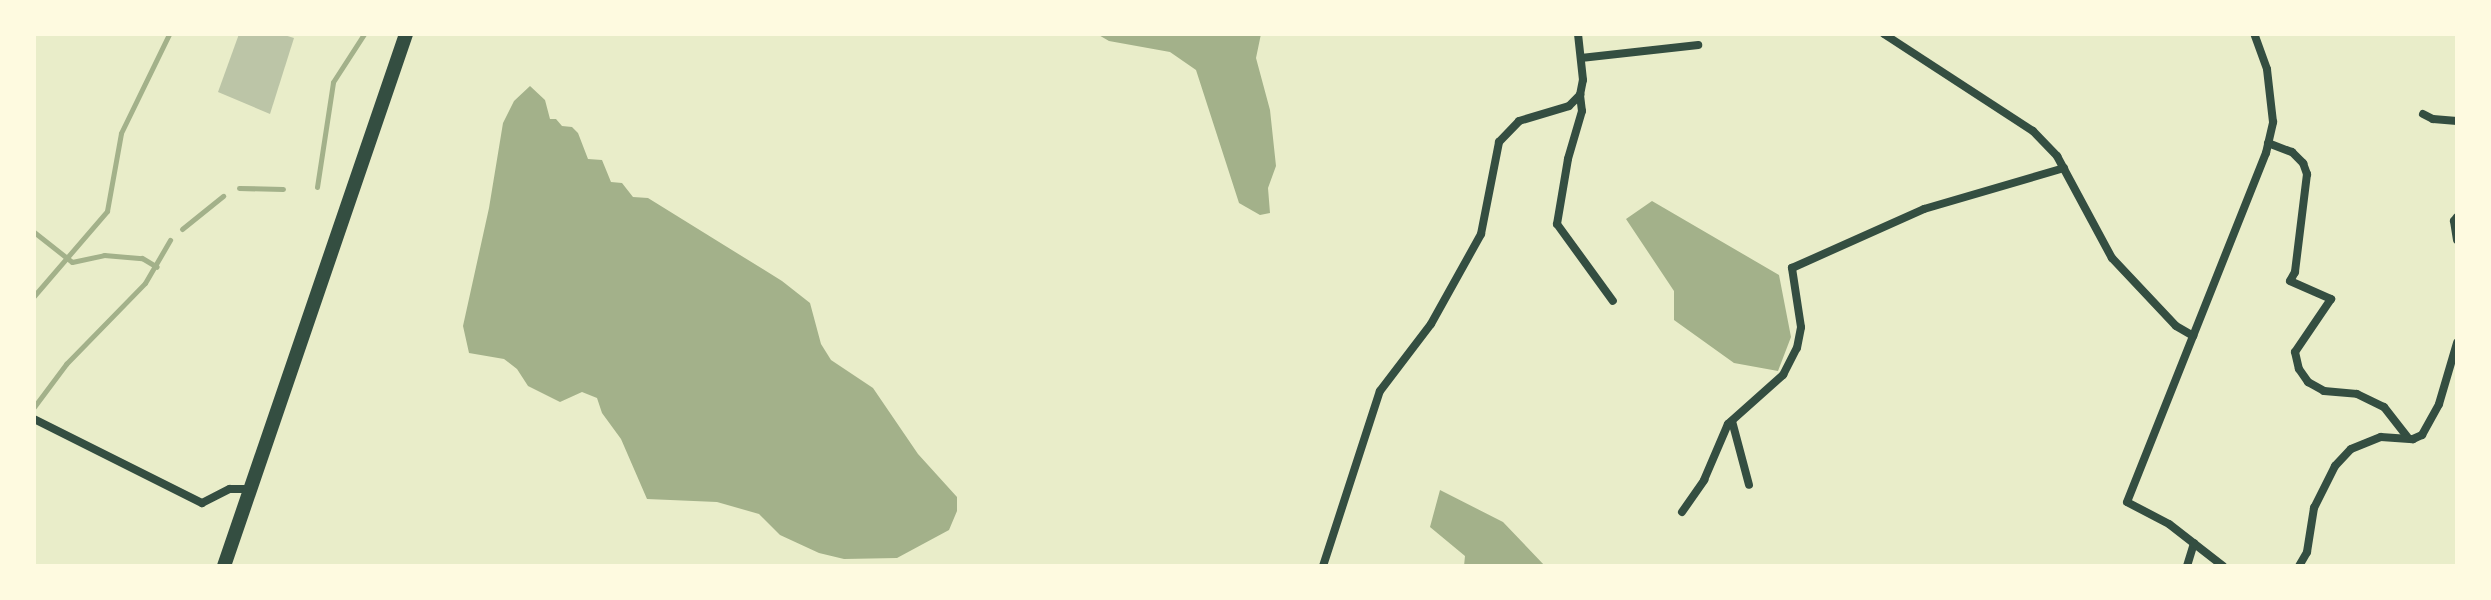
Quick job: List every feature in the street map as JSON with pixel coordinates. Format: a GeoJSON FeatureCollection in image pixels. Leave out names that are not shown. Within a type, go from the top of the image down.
{"type":"FeatureCollection","features":[{"type":"Feature","properties":{"kind":"main road"},"geometry":{"type":"LineString","coordinates":[[224,566],[406,34]]}},
{"type":"Feature","properties":{"kind":"street"},"geometry":{"type":"LineString","coordinates":[[1578,34],[1582,111],[1568,159],[1557,224],[1613,301]]}},
{"type":"Feature","properties":{"kind":"street"},"geometry":{"type":"LineString","coordinates":[[1884,34],[2033,131],[2064,168],[2112,258],[2176,326],[2193,336]]}},
{"type":"Feature","properties":{"kind":"street"},"geometry":{"type":"LineString","coordinates":[[2223,566],[2169,524],[2127,502],[2268,143],[2273,122],[2267,69],[2254,34]]}},
{"type":"Feature","properties":{"kind":"street"},"geometry":{"type":"LineString","coordinates":[[1581,58],[1698,45]]}},
{"type":"Feature","properties":{"kind":"street"},"geometry":{"type":"LineString","coordinates":[[1323,566],[1380,391],[1431,324],[1481,234],[1499,142],[1519,121],[1569,106],[1580,95]]}},
{"type":"Feature","properties":{"kind":"street"},"geometry":{"type":"LineString","coordinates":[[2423,114],[2433,119],[2457,121]]}},
{"type":"Feature","properties":{"kind":"street"},"geometry":{"type":"LineString","coordinates":[[2268,143],[2292,152],[2303,163],[2307,174],[2295,272],[2290,281],[2331,299],[2295,352],[2299,369],[2308,382],[2324,391],[2357,394],[2384,407],[2408,438]]}},
{"type":"Feature","properties":{"kind":"street"},"geometry":{"type":"LineString","coordinates":[[1682,512],[1704,480],[1732,421],[1783,375],[1797,348],[1801,327],[1792,268],[1924,209],[2064,168]]}},
{"type":"Feature","properties":{"kind":"street"},"geometry":{"type":"LineString","coordinates":[[2457,217],[2454,221],[2457,240]]}},
{"type":"Feature","properties":{"kind":"street"},"geometry":{"type":"LineString","coordinates":[[2299,566],[2307,552],[2314,508],[2335,466],[2351,449],[2381,437],[2422,435],[2439,404],[2457,343]]}},
{"type":"Feature","properties":{"kind":"street"},"geometry":{"type":"LineString","coordinates":[[34,419],[202,503],[230,489],[251,489]]}},
{"type":"Feature","properties":{"kind":"street"},"geometry":{"type":"LineString","coordinates":[[1732,421],[1749,485]]}},
{"type":"Feature","properties":{"kind":"street"},"geometry":{"type":"LineString","coordinates":[[2187,566],[2194,543]]}},
{"type":"Feature","properties":{"kind":"shaded area"},"geometry":{"type":"Polygon","coordinates":[[[1097,34],[1261,34],[1256,58],[1270,110],[1276,166],[1268,188],[1270,213],[1260,215],[1239,203],[1196,70],[1170,52],[1109,41],[1097,34]]]}},
{"type":"Feature","properties":{"kind":"shaded area"},"geometry":{"type":"Polygon","coordinates":[[[530,86],[545,100],[550,119],[556,119],[562,126],[572,127],[578,133],[588,159],[602,160],[611,182],[622,183],[633,197],[648,198],[782,281],[810,303],[821,344],[831,360],[873,388],[918,454],[957,497],[957,511],[949,530],[897,558],[844,559],[819,553],[780,535],[759,514],[717,502],[647,499],[621,439],[602,413],[597,398],[582,392],[560,402],[528,386],[517,369],[504,359],[469,353],[463,326],[489,208],[503,123],[514,101],[530,86]]]}},
{"type":"Feature","properties":{"kind":"shaded area"},"geometry":{"type":"Polygon","coordinates":[[[1652,201],[1779,275],[1791,337],[1778,371],[1734,363],[1674,320],[1674,291],[1626,219],[1652,201]]]}},
{"type":"Feature","properties":{"kind":"shaded area"},"geometry":{"type":"Polygon","coordinates":[[[1440,490],[1503,522],[1545,566],[1464,566],[1465,556],[1430,527],[1440,490]]]}},
{"type":"Feature","properties":{"kind":"building"},"geometry":{"type":"Polygon","coordinates":[[[239,34],[281,34],[294,38],[270,114],[218,92],[239,34]]]}},
{"type":"Feature","properties":{"kind":"waterway"},"geometry":{"type":"LineString","coordinates":[[34,296],[107,211],[121,133],[169,34]]}},
{"type":"Feature","properties":{"kind":"waterway"},"geometry":{"type":"LineString","coordinates":[[317,187],[333,82],[364,34]]}},
{"type":"Feature","properties":{"kind":"waterway"},"geometry":{"type":"LineString","coordinates":[[239,188],[283,189]]}},
{"type":"Feature","properties":{"kind":"waterway"},"geometry":{"type":"LineString","coordinates":[[182,229],[223,196]]}},
{"type":"Feature","properties":{"kind":"waterway"},"geometry":{"type":"LineString","coordinates":[[34,232],[72,262],[104,255],[142,258],[157,267]]}},
{"type":"Feature","properties":{"kind":"waterway"},"geometry":{"type":"LineString","coordinates":[[34,407],[66,364],[145,283],[170,240]]}}]}
